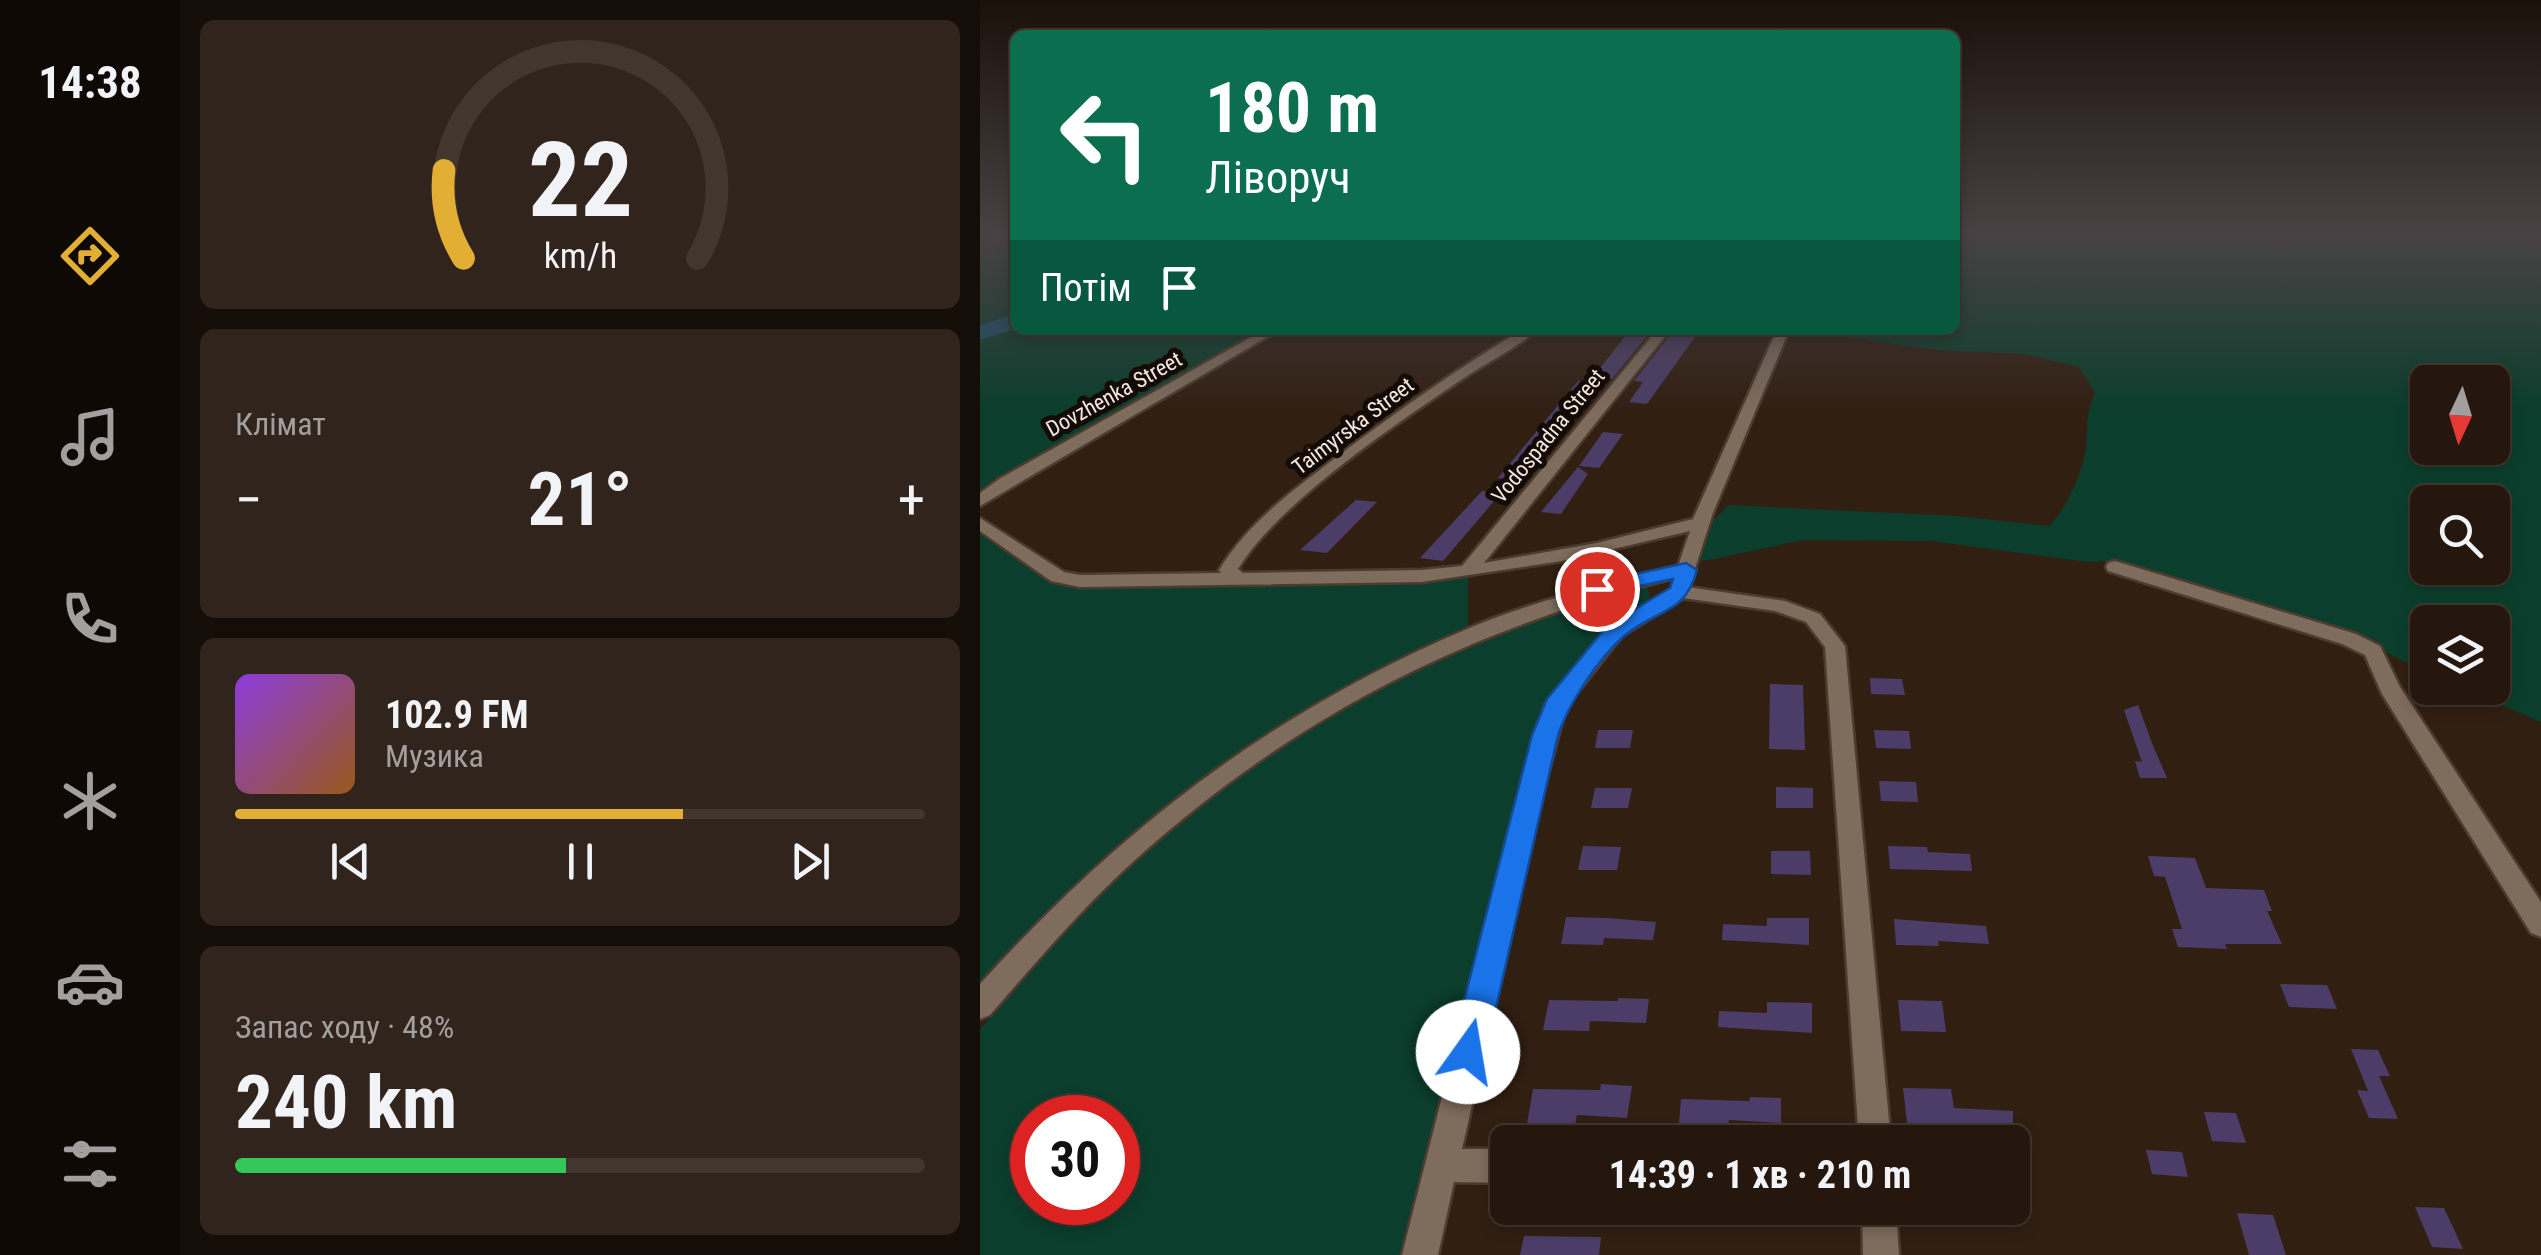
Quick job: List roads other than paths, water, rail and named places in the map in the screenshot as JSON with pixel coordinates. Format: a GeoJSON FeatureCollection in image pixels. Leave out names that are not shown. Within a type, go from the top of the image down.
{"type":"FeatureCollection","features":[{"type":"Feature","properties":{"kind":"street","name":"Dovzhenka Street"},"geometry":{"type":"LineString","coordinates":[[980,501],[1005,482],[1265,335]]}},
{"type":"Feature","properties":{"kind":"street","name":"Taimyrska Street"},"geometry":{"type":"LineString","coordinates":[[1236,576],[1228,570],[1235,551],[1293,500],[1389,424],[1523,335]]}},
{"type":"Feature","properties":{"kind":"street","name":"Vodospadna Street"},"geometry":{"type":"LineString","coordinates":[[1468,572],[1660,335]]}},
{"type":"Feature","properties":{"kind":"street"},"geometry":{"type":"LineString","coordinates":[[1420,1255],[1532,788],[1556,705],[1615,631],[1683,580],[1700,523],[1781,335]]}},
{"type":"Feature","properties":{"kind":"street"},"geometry":{"type":"LineString","coordinates":[[980,523],[1058,577],[1080,580],[1422,576],[1468,572],[1561,557],[1700,523]]}},
{"type":"Feature","properties":{"kind":"street"},"geometry":{"type":"LineString","coordinates":[[2115,567],[2349,638],[2372,651],[2390,690],[2541,925]]}},
{"type":"Feature","properties":{"kind":"street"},"geometry":{"type":"LineString","coordinates":[[980,1005],[1092,884],[1192,796],[1344,696],[1468,634],[1536,609],[1624,581],[1683,580],[1813,618],[1835,646],[1874,1125]]}},
{"type":"Feature","properties":{"kind":"street"},"geometry":{"type":"LineString","coordinates":[[1441,1165],[1490,1166]]}},
{"type":"Feature","properties":{"kind":"street"},"geometry":{"type":"LineString","coordinates":[[1880,1225],[1881,1255]]}},
{"type":"Feature","properties":{"kind":"waterway"},"geometry":{"type":"LineString","coordinates":[[980,333],[1010,323]]}}]}
